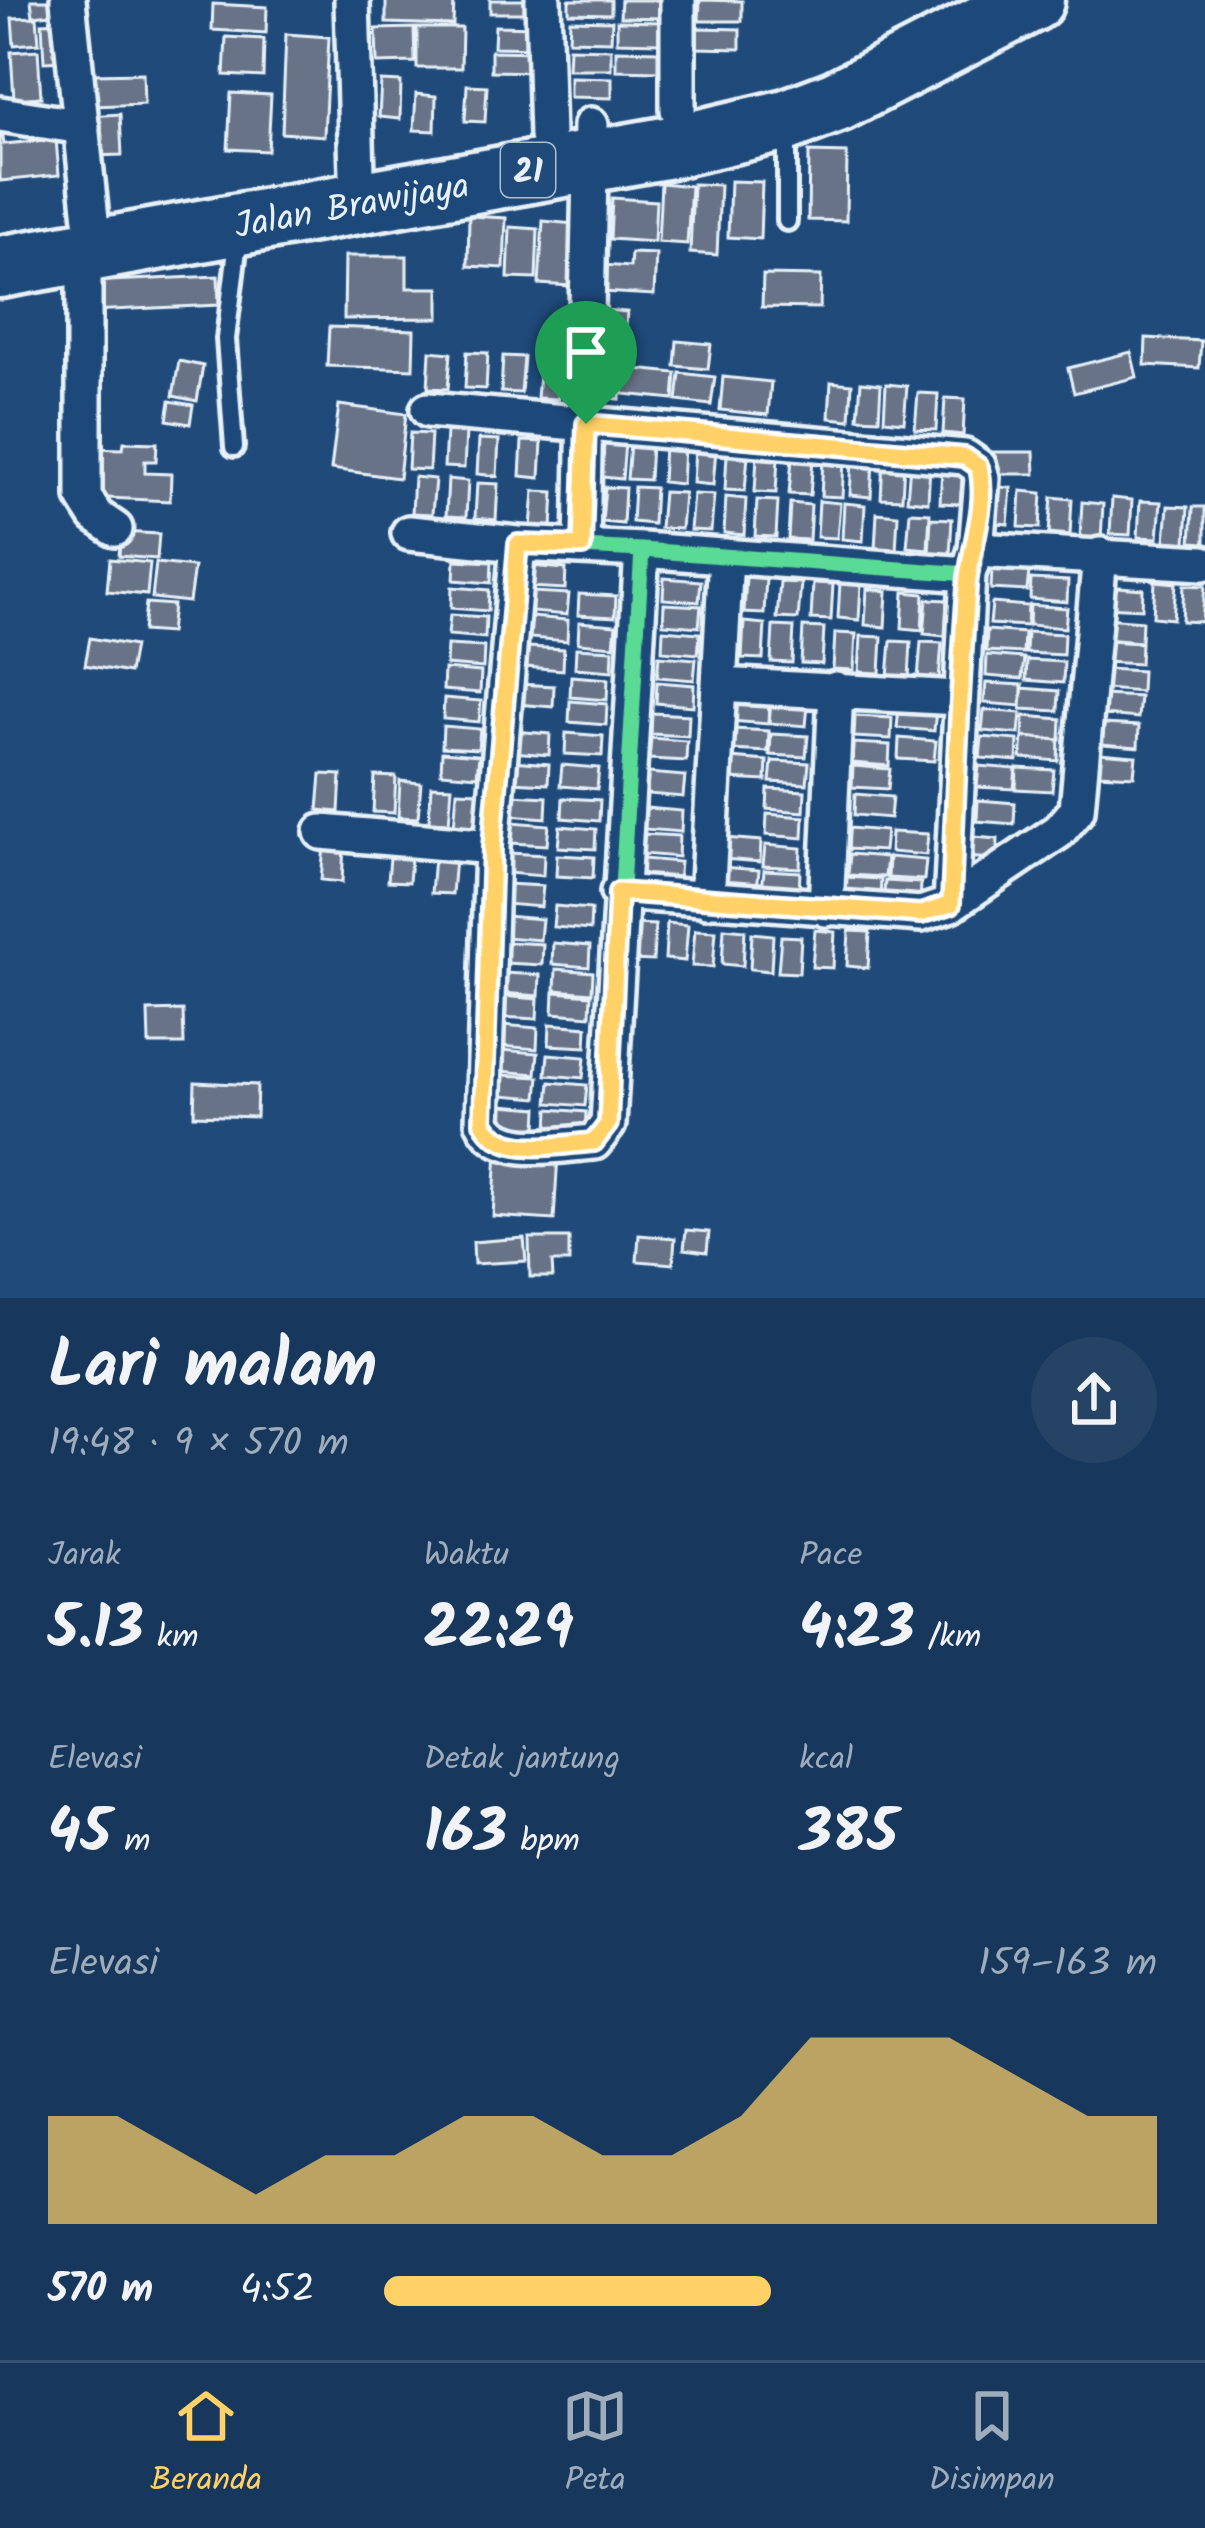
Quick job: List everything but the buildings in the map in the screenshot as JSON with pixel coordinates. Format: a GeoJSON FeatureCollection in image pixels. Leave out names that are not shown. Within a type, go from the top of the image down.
{"type":"FeatureCollection","features":[{"type":"Feature","properties":{"kind":"highway","name":"Jalan Brawijaya"},"geometry":{"type":"LineString","coordinates":[[42,245],[240,225],[560,146],[809,76],[965,0]]}},
{"type":"Feature","properties":{"kind":"highway","name":"Jalan Brawijaya"},"geometry":{"type":"LineString","coordinates":[[42,245],[357,173],[788,120],[939,52],[1033,0]]}},
{"type":"Feature","properties":{"kind":"street"},"geometry":{"type":"LineString","coordinates":[[68,0],[82,127],[42,245],[84,497],[96,516],[115,530]]}},
{"type":"Feature","properties":{"kind":"street"},"geometry":{"type":"LineString","coordinates":[[352,0],[357,173]]}},
{"type":"Feature","properties":{"kind":"street"},"geometry":{"type":"LineString","coordinates":[[544,0],[586,424],[582,546]]}},
{"type":"Feature","properties":{"kind":"street"},"geometry":{"type":"LineString","coordinates":[[677,110],[678,0]]}},
{"type":"Feature","properties":{"kind":"street"},"geometry":{"type":"LineString","coordinates":[[0,114],[82,127]]}},
{"type":"Feature","properties":{"kind":"street"},"geometry":{"type":"LineString","coordinates":[[428,410],[965,457],[979,467],[982,478],[959,698],[951,904]]}},
{"type":"Feature","properties":{"kind":"street"},"geometry":{"type":"LineString","coordinates":[[409,533],[726,556],[972,562],[1100,555],[1203,563]]}},
{"type":"Feature","properties":{"kind":"street"},"geometry":{"type":"LineString","coordinates":[[518,544],[492,847],[483,1122],[500,1142],[575,1143],[603,1136],[608,1124],[618,892],[642,550]]}},
{"type":"Feature","properties":{"kind":"street"},"geometry":{"type":"LineString","coordinates":[[618,892],[921,914],[951,904],[1059,831],[1077,810],[1100,555]]}},
{"type":"Feature","properties":{"kind":"street"},"geometry":{"type":"LineString","coordinates":[[707,900],[726,556]]}},
{"type":"Feature","properties":{"kind":"street"},"geometry":{"type":"LineString","coordinates":[[719,685],[959,698]]}},
{"type":"Feature","properties":{"kind":"street"},"geometry":{"type":"LineString","coordinates":[[826,910],[836,689]]}},
{"type":"Feature","properties":{"kind":"street"},"geometry":{"type":"LineString","coordinates":[[322,832],[492,847]]}},
{"type":"Feature","properties":{"kind":"lane"},"geometry":{"type":"LineString","coordinates":[[787,221],[788,120]]}},
{"type":"Feature","properties":{"kind":"lane"},"geometry":{"type":"LineString","coordinates":[[234,447],[226,339],[240,225]]}},
{"type":"Feature","properties":{"kind":"cycle path"},"geometry":{"type":"LineString","coordinates":[[518,544],[642,550],[608,1124],[594,1142],[532,1147],[503,1141],[483,1122],[492,847],[518,544]]}},
{"type":"Feature","properties":{"kind":"cycle path"},"geometry":{"type":"LineString","coordinates":[[618,892],[921,914],[951,904],[968,574],[642,550]]}},
{"type":"Feature","properties":{"kind":"route"},"geometry":{"type":"LineString","coordinates":[[586,424],[965,457],[979,467],[976,550],[968,574],[959,698],[951,904],[921,914],[618,892],[608,1124],[594,1142],[518,1146],[500,1142],[483,1122],[492,847],[518,544],[582,546],[586,424]]}}]}
